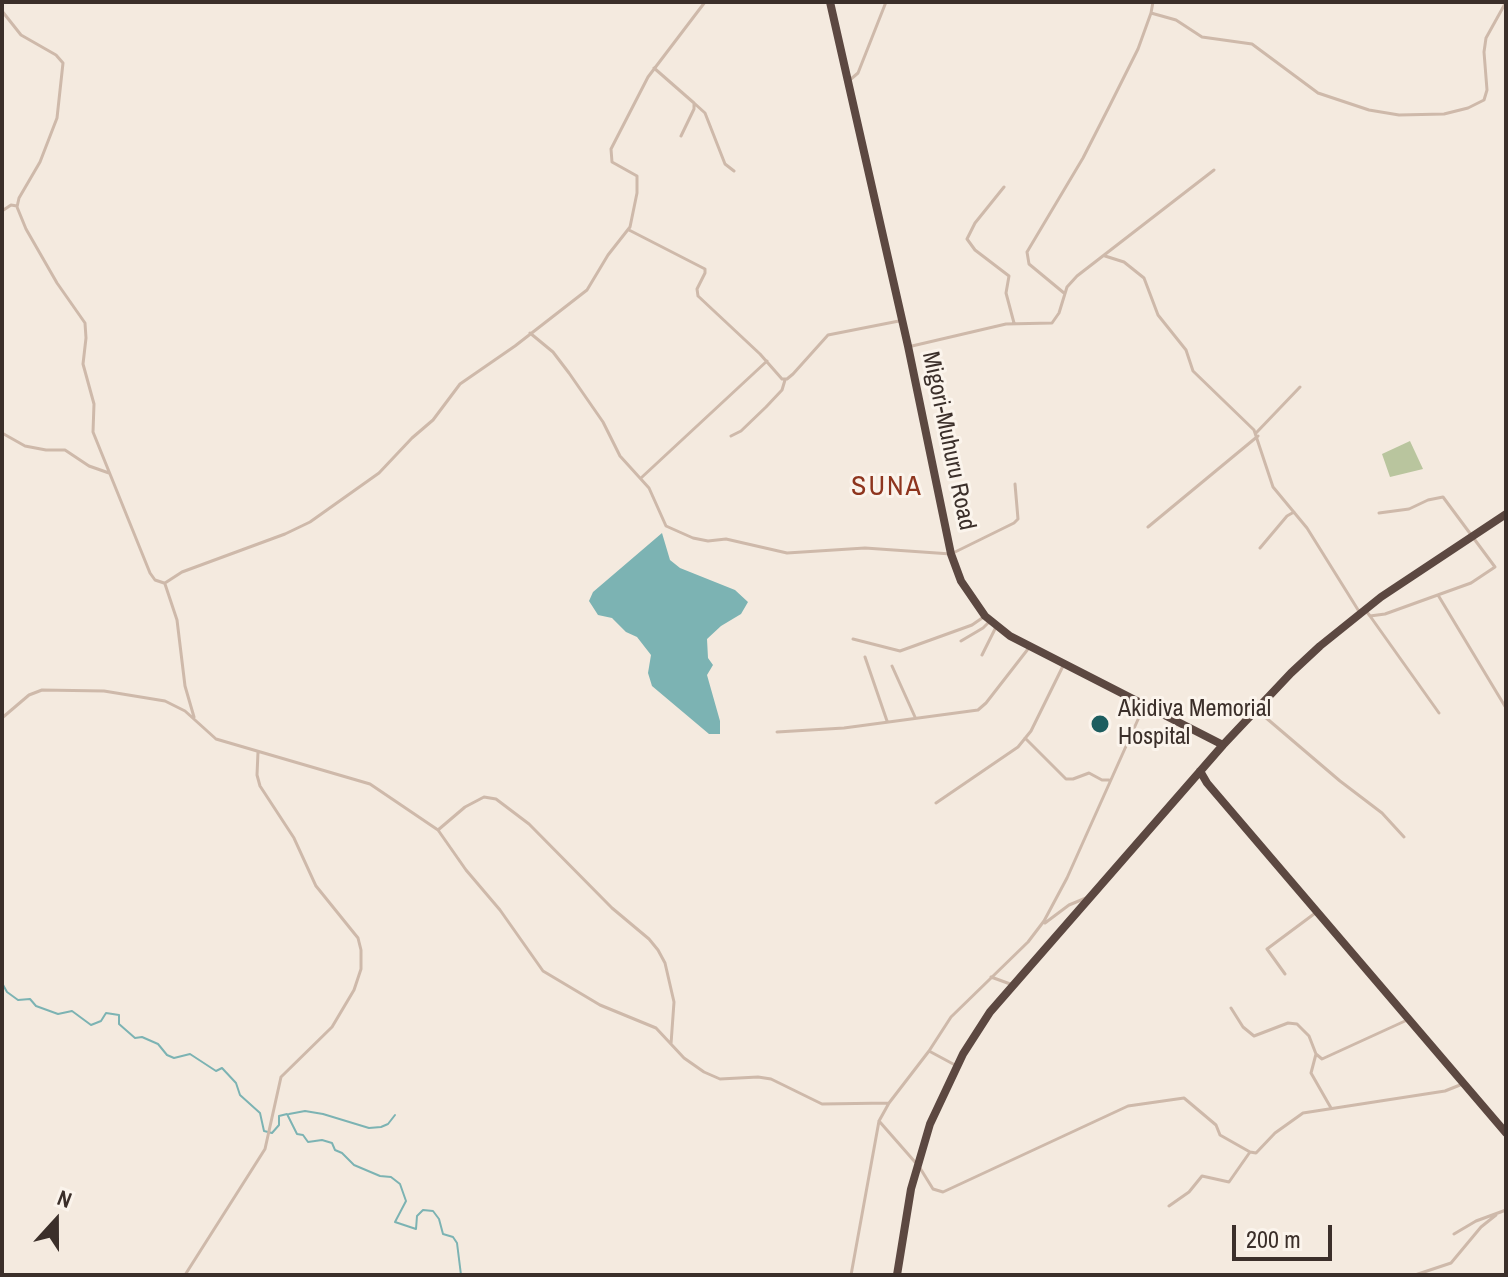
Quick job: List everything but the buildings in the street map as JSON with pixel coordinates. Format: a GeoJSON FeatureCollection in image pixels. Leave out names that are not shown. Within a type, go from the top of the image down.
{"type":"FeatureCollection","features":[{"type":"Feature","properties":{"kind":"highway","name":"Migori-Muhuru Road"},"geometry":{"type":"LineString","coordinates":[[830,2],[908,346],[951,554],[966,592],[991,621],[1031,646],[1223,745]]}},
{"type":"Feature","properties":{"kind":"highway"},"geometry":{"type":"LineString","coordinates":[[897,1275],[906,1210],[917,1163],[937,1106],[977,1032],[1013,985],[1255,709],[1310,655],[1365,612],[1506,514]]}},
{"type":"Feature","properties":{"kind":"highway"},"geometry":{"type":"LineString","coordinates":[[1198,773],[1506,1133]]}},
{"type":"Feature","properties":{"kind":"street"},"geometry":{"type":"LineString","coordinates":[[17,206],[39,252],[85,323],[83,364],[94,404],[92,425],[150,573],[155,580],[165,583],[182,572],[310,522],[379,473],[433,420],[460,384],[587,290],[608,255],[629,230],[635,206],[638,179],[634,173],[612,162],[610,151],[654,68],[705,2]]}},
{"type":"Feature","properties":{"kind":"street"},"geometry":{"type":"LineString","coordinates":[[847,81],[858,73],[886,2]]}},
{"type":"Feature","properties":{"kind":"street"},"geometry":{"type":"LineString","coordinates":[[1064,293],[1029,264],[1027,252],[1099,127],[1138,49],[1153,2]]}},
{"type":"Feature","properties":{"kind":"street"},"geometry":{"type":"LineString","coordinates":[[1151,13],[1176,20],[1205,39],[1252,44],[1309,88],[1333,98],[1386,114],[1444,114],[1468,108],[1486,97],[1486,38],[1506,2]]}},
{"type":"Feature","properties":{"kind":"street"},"geometry":{"type":"LineString","coordinates":[[2,11],[21,35],[60,59],[64,66],[57,118],[42,158],[17,206]]}},
{"type":"Feature","properties":{"kind":"street"},"geometry":{"type":"LineString","coordinates":[[654,68],[705,113],[725,164],[734,171]]}},
{"type":"Feature","properties":{"kind":"street"},"geometry":{"type":"LineString","coordinates":[[681,136],[694,103]]}},
{"type":"Feature","properties":{"kind":"street"},"geometry":{"type":"LineString","coordinates":[[908,346],[1014,323],[1052,323],[1059,313],[1064,293],[1077,276],[1214,170]]}},
{"type":"Feature","properties":{"kind":"street"},"geometry":{"type":"LineString","coordinates":[[1004,187],[973,226],[967,239],[975,250],[1009,276],[1006,291],[1014,323]]}},
{"type":"Feature","properties":{"kind":"street"},"geometry":{"type":"LineString","coordinates":[[2,211],[11,205],[17,206]]}},
{"type":"Feature","properties":{"kind":"street"},"geometry":{"type":"LineString","coordinates":[[629,230],[705,269],[697,289],[698,296],[785,379]]}},
{"type":"Feature","properties":{"kind":"street"},"geometry":{"type":"LineString","coordinates":[[1105,256],[1124,262],[1144,278],[1158,315],[1186,350],[1193,371],[1257,434],[1273,487],[1439,713]]}},
{"type":"Feature","properties":{"kind":"street"},"geometry":{"type":"LineString","coordinates":[[731,436],[741,431],[768,405],[782,390],[785,379],[828,335],[901,320]]}},
{"type":"Feature","properties":{"kind":"street"},"geometry":{"type":"LineString","coordinates":[[530,333],[560,360],[603,422],[620,456],[652,493],[666,526],[676,532],[703,540],[723,538],[787,553],[865,548],[951,554],[1018,519],[1015,484]]}},
{"type":"Feature","properties":{"kind":"street"},"geometry":{"type":"LineString","coordinates":[[641,478],[767,361]]}},
{"type":"Feature","properties":{"kind":"street"},"geometry":{"type":"LineString","coordinates":[[1148,527],[1257,434],[1300,387]]}},
{"type":"Feature","properties":{"kind":"street"},"geometry":{"type":"LineString","coordinates":[[2,433],[25,446],[65,450],[89,466],[109,473]]}},
{"type":"Feature","properties":{"kind":"street"},"geometry":{"type":"LineString","coordinates":[[1365,612],[1385,614],[1475,581],[1494,568],[1443,497],[1434,497],[1409,509],[1379,513]]}},
{"type":"Feature","properties":{"kind":"street"},"geometry":{"type":"LineString","coordinates":[[1260,548],[1294,512]]}},
{"type":"Feature","properties":{"kind":"street"},"geometry":{"type":"LineString","coordinates":[[165,583],[179,631],[185,686],[196,720]]}},
{"type":"Feature","properties":{"kind":"street"},"geometry":{"type":"LineString","coordinates":[[1438,595],[1506,708]]}},
{"type":"Feature","properties":{"kind":"street"},"geometry":{"type":"LineString","coordinates":[[853,639],[900,651],[991,621]]}},
{"type":"Feature","properties":{"kind":"street"},"geometry":{"type":"LineString","coordinates":[[961,641],[991,621]]}},
{"type":"Feature","properties":{"kind":"street"},"geometry":{"type":"LineString","coordinates":[[982,655],[991,621]]}},
{"type":"Feature","properties":{"kind":"street"},"geometry":{"type":"LineString","coordinates":[[777,732],[844,728],[973,711],[982,707],[1031,646]]}},
{"type":"Feature","properties":{"kind":"street"},"geometry":{"type":"LineString","coordinates":[[865,657],[887,721]]}},
{"type":"Feature","properties":{"kind":"street"},"geometry":{"type":"LineString","coordinates":[[936,803],[1007,757],[1025,738],[1065,663]]}},
{"type":"Feature","properties":{"kind":"street"},"geometry":{"type":"LineString","coordinates":[[892,666],[915,717]]}},
{"type":"Feature","properties":{"kind":"street"},"geometry":{"type":"LineString","coordinates":[[2,718],[33,693],[56,690],[104,691],[165,701],[178,706],[216,739],[370,784],[438,830],[543,971],[600,1005],[651,1024],[687,1061],[716,1078],[765,1078],[816,1103],[889,1103]]}},
{"type":"Feature","properties":{"kind":"street"},"geometry":{"type":"LineString","coordinates":[[1042,926],[1067,878],[1145,703]]}},
{"type":"Feature","properties":{"kind":"street"},"geometry":{"type":"LineString","coordinates":[[1255,709],[1382,813],[1404,837]]}},
{"type":"Feature","properties":{"kind":"street"},"geometry":{"type":"LineString","coordinates":[[1025,738],[1066,779],[1089,773],[1102,780],[1107,787]]}},
{"type":"Feature","properties":{"kind":"street"},"geometry":{"type":"LineString","coordinates":[[185,1275],[265,1149],[281,1077],[332,1027],[349,1002],[361,972],[358,938],[316,886],[294,838],[260,786],[258,752]]}},
{"type":"Feature","properties":{"kind":"street"},"geometry":{"type":"LineString","coordinates":[[1102,780],[1110,779]]}},
{"type":"Feature","properties":{"kind":"street"},"geometry":{"type":"LineString","coordinates":[[438,830],[465,807],[484,797],[496,799],[529,824],[658,950],[665,963],[674,1002],[671,1044]]}},
{"type":"Feature","properties":{"kind":"street"},"geometry":{"type":"LineString","coordinates":[[851,1275],[879,1121],[889,1103],[951,1017],[1042,926],[1076,901],[1089,897]]}},
{"type":"Feature","properties":{"kind":"street"},"geometry":{"type":"LineString","coordinates":[[1285,974],[1267,949],[1317,911]]}},
{"type":"Feature","properties":{"kind":"street"},"geometry":{"type":"LineString","coordinates":[[991,977],[1013,985]]}},
{"type":"Feature","properties":{"kind":"street"},"geometry":{"type":"LineString","coordinates":[[1231,1008],[1243,1027],[1254,1036],[1288,1023],[1297,1024],[1309,1036],[1316,1054],[1322,1059]]}},
{"type":"Feature","properties":{"kind":"street"},"geometry":{"type":"LineString","coordinates":[[1314,1063],[1409,1019]]}},
{"type":"Feature","properties":{"kind":"street"},"geometry":{"type":"LineString","coordinates":[[929,1051],[957,1066]]}},
{"type":"Feature","properties":{"kind":"street"},"geometry":{"type":"LineString","coordinates":[[1316,1054],[1312,1077],[1332,1109]]}},
{"type":"Feature","properties":{"kind":"street"},"geometry":{"type":"LineString","coordinates":[[879,1121],[909,1158],[917,1163],[933,1189],[943,1192],[1128,1106],[1184,1098],[1216,1125],[1220,1135],[1256,1153],[1298,1115],[1445,1091],[1463,1082]]}},
{"type":"Feature","properties":{"kind":"street"},"geometry":{"type":"LineString","coordinates":[[1169,1206],[1187,1193],[1202,1176],[1229,1182],[1250,1152]]}},
{"type":"Feature","properties":{"kind":"street"},"geometry":{"type":"LineString","coordinates":[[1454,1234],[1476,1221],[1506,1210]]}},
{"type":"Feature","properties":{"kind":"street"},"geometry":{"type":"LineString","coordinates":[[1415,1275],[1451,1263],[1481,1227],[1496,1215]]}},
{"type":"Feature","properties":{"kind":"green space"},"geometry":{"type":"Polygon","coordinates":[[[1410,441],[1423,469],[1390,477],[1382,454],[1410,441]]]}},
{"type":"Feature","properties":{"kind":"water"},"geometry":{"type":"Polygon","coordinates":[[[662,533],[670,560],[680,568],[735,590],[748,602],[741,614],[707,639],[708,658],[713,665],[707,675],[720,721],[720,734],[709,734],[652,686],[648,673],[651,655],[637,637],[626,632],[612,618],[598,615],[589,601],[593,592],[662,533]]]}},
{"type":"Feature","properties":{"kind":"waterway"},"geometry":{"type":"LineString","coordinates":[[2,983],[7,992],[18,1000],[30,999],[36,1006],[58,1014],[72,1011],[91,1025],[101,1021],[106,1013],[119,1015],[119,1024],[135,1038],[142,1037],[158,1044],[167,1055],[174,1058],[190,1054],[216,1071],[222,1068],[236,1083],[240,1095],[260,1113],[264,1131],[272,1133],[279,1125],[279,1116],[287,1114],[297,1134],[303,1135],[308,1142],[322,1140],[332,1143],[335,1150],[354,1165],[380,1176],[391,1177],[400,1184],[406,1201],[395,1222],[416,1229],[417,1216],[423,1210],[433,1211],[443,1234],[453,1237],[457,1243],[461,1275]]}},
{"type":"Feature","properties":{"kind":"waterway"},"geometry":{"type":"LineString","coordinates":[[289,1114],[305,1111],[323,1114],[369,1128],[388,1124],[395,1115]]}},
{"type":"Feature","properties":{"kind":"place","name":"Akidiva Memorial Hospital"},"geometry":{"type":"Point","coordinates":[1100,724]}},
{"type":"Feature","properties":{"kind":"district","name":"SUNA"},"geometry":{"type":"Point","coordinates":[887,487]}}]}
